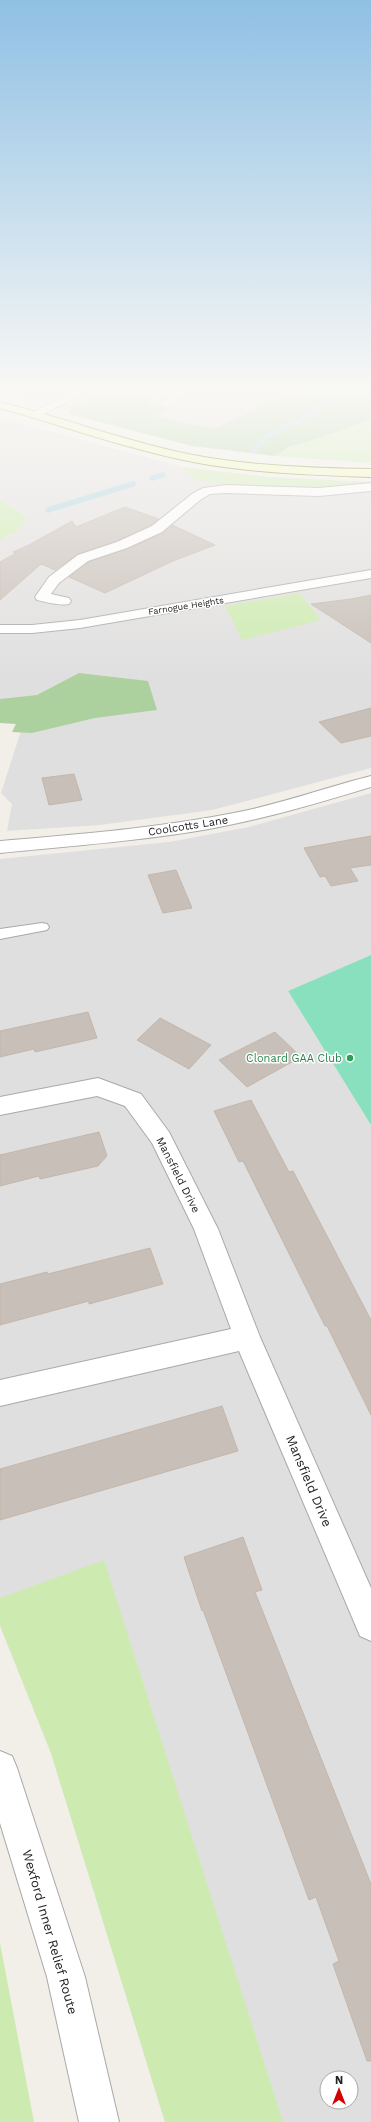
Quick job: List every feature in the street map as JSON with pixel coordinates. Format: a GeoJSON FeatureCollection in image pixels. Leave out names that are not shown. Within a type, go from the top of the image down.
{"type":"FeatureCollection","features":[{"type":"Feature","properties":{"kind":"street"},"geometry":{"type":"LineString","coordinates":[[64,601],[42,598],[54,580],[83,558],[122,545],[156,529],[196,497],[207,491],[226,489],[319,492],[371,487]]}},
{"type":"Feature","properties":{"kind":"street","name":"Farnogue Heights"},"geometry":{"type":"LineString","coordinates":[[0,629],[32,629],[80,624],[371,574]]}},
{"type":"Feature","properties":{"kind":"street","name":"Coolcotts Lane"},"geometry":{"type":"LineString","coordinates":[[0,848],[154,832],[240,817],[318,797],[371,781]]}},
{"type":"Feature","properties":{"kind":"street","name":"Mansfield Drive"},"geometry":{"type":"LineString","coordinates":[[0,1106],[98,1087],[133,1100],[161,1138],[206,1229],[247,1337],[371,1625]]}},
{"type":"Feature","properties":{"kind":"street"},"geometry":{"type":"LineString","coordinates":[[0,1393],[247,1337]]}},
{"type":"Feature","properties":{"kind":"street","name":"Wexford Inner Relief Route"},"geometry":{"type":"LineString","coordinates":[[0,1768],[66,1977],[99,2122]]}},
{"type":"Feature","properties":{"kind":"lane"},"geometry":{"type":"LineString","coordinates":[[0,934],[42,927]]}},
{"type":"Feature","properties":{"kind":"shaded area"},"geometry":{"type":"Polygon","coordinates":[[[0,485],[371,485],[371,768],[212,810],[100,825],[7,831],[12,804],[1,793],[28,709],[0,709],[0,540],[18,531],[27,517],[0,499],[0,485]]]}},
{"type":"Feature","properties":{"kind":"shaded area"},"geometry":{"type":"Polygon","coordinates":[[[371,793],[371,955],[288,991],[371,1125],[371,2122],[165,2122],[51,1753],[0,1626],[0,859],[169,842],[249,827],[371,793]]]}},
{"type":"Feature","properties":{"kind":"green space"},"geometry":{"type":"Polygon","coordinates":[[[236,485],[357,485],[324,489],[236,485]]]}},
{"type":"Feature","properties":{"kind":"green space"},"geometry":{"type":"Polygon","coordinates":[[[0,499],[27,517],[18,531],[0,540],[0,499]]]}},
{"type":"Feature","properties":{"kind":"green space"},"geometry":{"type":"Polygon","coordinates":[[[299,593],[321,620],[242,640],[225,606],[299,593]]]}},
{"type":"Feature","properties":{"kind":"green space"},"geometry":{"type":"Polygon","coordinates":[[[79,673],[148,681],[157,710],[95,718],[32,733],[12,732],[16,724],[0,723],[0,699],[37,695],[79,673]]]}},
{"type":"Feature","properties":{"kind":"green space","name":"Clonard GAA Club"},"geometry":{"type":"Polygon","coordinates":[[[371,955],[371,1125],[288,991],[371,955]]]}},
{"type":"Feature","properties":{"kind":"green space"},"geometry":{"type":"Polygon","coordinates":[[[104,1560],[283,2122],[165,2122],[51,1753],[0,1625],[0,1598],[104,1560]]]}},
{"type":"Feature","properties":{"kind":"green space"},"geometry":{"type":"Polygon","coordinates":[[[0,1943],[34,2122],[0,2122],[0,1943]]]}},
{"type":"Feature","properties":{"kind":"building"},"geometry":{"type":"Polygon","coordinates":[[[125,507],[159,519],[151,525],[116,541],[78,554],[55,570],[41,564],[0,600],[0,562],[16,553],[13,552],[29,545],[72,521],[76,527],[125,507]]]}},
{"type":"Feature","properties":{"kind":"building"},"geometry":{"type":"Polygon","coordinates":[[[172,525],[215,545],[173,561],[105,593],[69,577],[89,562],[128,549],[163,533],[172,525]]]}},
{"type":"Feature","properties":{"kind":"building"},"geometry":{"type":"Polygon","coordinates":[[[371,595],[371,643],[311,604],[351,599],[371,595]]]}},
{"type":"Feature","properties":{"kind":"building"},"geometry":{"type":"Polygon","coordinates":[[[371,708],[371,736],[341,743],[319,722],[371,708]]]}},
{"type":"Feature","properties":{"kind":"building"},"geometry":{"type":"Polygon","coordinates":[[[74,774],[82,800],[49,805],[42,778],[74,774]]]}},
{"type":"Feature","properties":{"kind":"building"},"geometry":{"type":"Polygon","coordinates":[[[371,836],[371,865],[350,868],[358,881],[331,886],[325,876],[320,877],[304,848],[371,836]]]}},
{"type":"Feature","properties":{"kind":"building"},"geometry":{"type":"Polygon","coordinates":[[[176,870],[192,908],[163,913],[148,875],[176,870]]]}},
{"type":"Feature","properties":{"kind":"building"},"geometry":{"type":"Polygon","coordinates":[[[88,1012],[97,1038],[35,1052],[34,1049],[0,1057],[0,1031],[88,1012]]]}},
{"type":"Feature","properties":{"kind":"building"},"geometry":{"type":"Polygon","coordinates":[[[160,1018],[211,1045],[189,1069],[137,1040],[160,1018]]]}},
{"type":"Feature","properties":{"kind":"building"},"geometry":{"type":"Polygon","coordinates":[[[275,1032],[301,1057],[247,1087],[219,1060],[275,1032]]]}},
{"type":"Feature","properties":{"kind":"building"},"geometry":{"type":"Polygon","coordinates":[[[251,1100],[289,1172],[293,1171],[371,1320],[371,1415],[243,1161],[239,1162],[214,1111],[251,1100]]]}},
{"type":"Feature","properties":{"kind":"building"},"geometry":{"type":"Polygon","coordinates":[[[99,1132],[107,1156],[98,1166],[40,1179],[39,1176],[0,1186],[0,1155],[99,1132]]]}},
{"type":"Feature","properties":{"kind":"building"},"geometry":{"type":"Polygon","coordinates":[[[150,1248],[163,1284],[89,1304],[89,1301],[0,1325],[0,1284],[47,1272],[48,1274],[150,1248]]]}},
{"type":"Feature","properties":{"kind":"building"},"geometry":{"type":"Polygon","coordinates":[[[222,1406],[238,1451],[0,1520],[0,1469],[222,1406]]]}},
{"type":"Feature","properties":{"kind":"building"},"geometry":{"type":"Polygon","coordinates":[[[243,1537],[262,1590],[255,1592],[371,1884],[371,2061],[367,2061],[333,1964],[339,1961],[316,1897],[309,1900],[203,1610],[202,1611],[184,1557],[243,1537]]]}},
{"type":"Feature","properties":{"kind":"waterway"},"geometry":{"type":"LineString","coordinates":[[48,510],[130,485]]}},
{"type":"Feature","properties":{"kind":"place","name":"Clonard GAA Club"},"geometry":{"type":"Point","coordinates":[350,1058]}}]}
